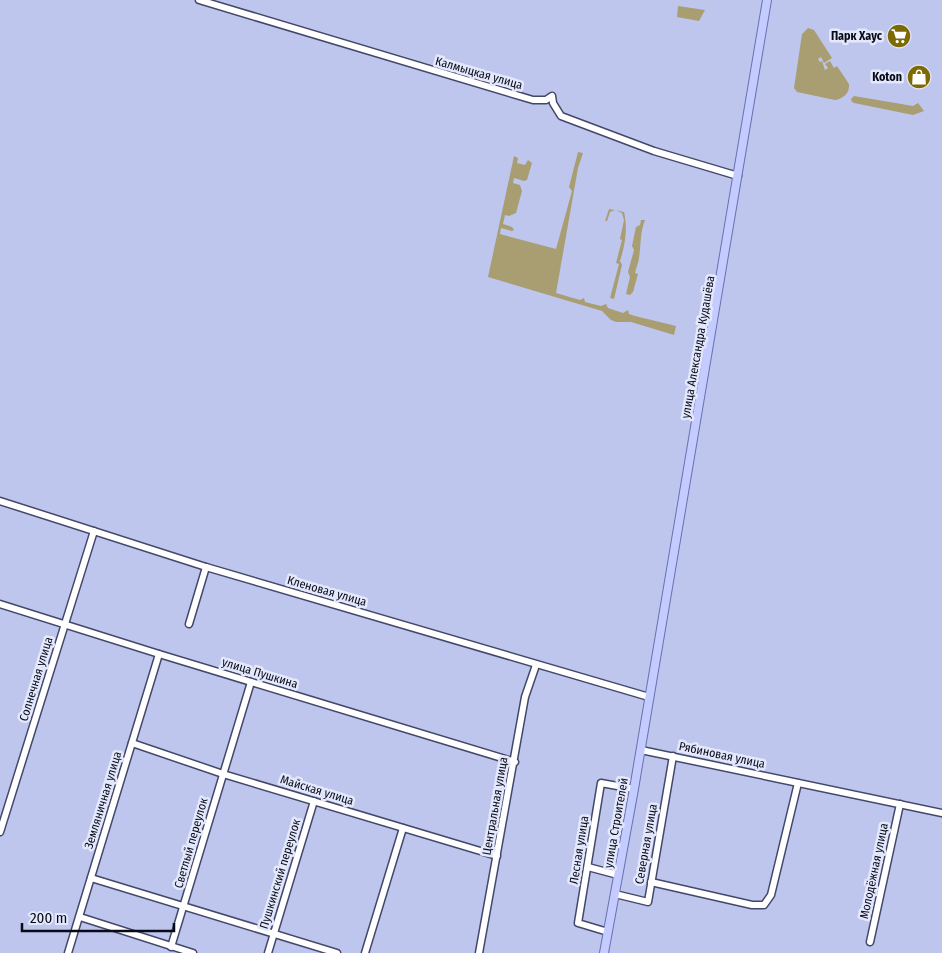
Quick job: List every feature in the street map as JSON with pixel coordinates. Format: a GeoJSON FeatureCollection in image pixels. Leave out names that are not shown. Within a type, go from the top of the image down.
{"type":"FeatureCollection","features":[{"type":"Feature","properties":{"kind":"main road","name":"улица Александра Кудашёва"},"geometry":{"type":"LineString","coordinates":[[649,697],[767,0]]}},
{"type":"Feature","properties":{"kind":"main road","name":"улица Строителей"},"geometry":{"type":"LineString","coordinates":[[604,953],[649,697]]}},
{"type":"Feature","properties":{"kind":"street","name":"Калмыцкая улица"},"geometry":{"type":"LineString","coordinates":[[199,0],[533,100],[546,100],[552,96],[562,116],[654,151],[738,176]]}},
{"type":"Feature","properties":{"kind":"street","name":"Кленовая улица"},"geometry":{"type":"LineString","coordinates":[[0,503],[206,567],[649,697]]}},
{"type":"Feature","properties":{"kind":"street","name":"Солнечная улица"},"geometry":{"type":"LineString","coordinates":[[0,832],[14,793],[64,624],[94,531]]}},
{"type":"Feature","properties":{"kind":"street"},"geometry":{"type":"LineString","coordinates":[[189,624],[206,567]]}},
{"type":"Feature","properties":{"kind":"street","name":"улица Пушкина"},"geometry":{"type":"LineString","coordinates":[[0,604],[515,762]]}},
{"type":"Feature","properties":{"kind":"street","name":"Земляничная улица"},"geometry":{"type":"LineString","coordinates":[[68,953],[159,654]]}},
{"type":"Feature","properties":{"kind":"street","name":"Центральная улица"},"geometry":{"type":"LineString","coordinates":[[480,953],[526,696],[536,665]]}},
{"type":"Feature","properties":{"kind":"street","name":"Светлый переулок"},"geometry":{"type":"LineString","coordinates":[[171,947],[251,682]]}},
{"type":"Feature","properties":{"kind":"street","name":"Майская улица"},"geometry":{"type":"LineString","coordinates":[[132,743],[223,774],[497,856]]}},
{"type":"Feature","properties":{"kind":"street","name":"Рябиновая улица"},"geometry":{"type":"LineString","coordinates":[[641,750],[942,813]]}},
{"type":"Feature","properties":{"kind":"street","name":"Северная улица"},"geometry":{"type":"LineString","coordinates":[[615,894],[648,902],[672,756]]}},
{"type":"Feature","properties":{"kind":"street","name":"Лесная улица"},"geometry":{"type":"LineString","coordinates":[[608,932],[578,923],[601,783],[634,789]]}},
{"type":"Feature","properties":{"kind":"street"},"geometry":{"type":"LineString","coordinates":[[651,882],[752,905],[764,905],[771,895],[798,783]]}},
{"type":"Feature","properties":{"kind":"street","name":"Пушкинский переулок"},"geometry":{"type":"LineString","coordinates":[[268,953],[314,801]]}},
{"type":"Feature","properties":{"kind":"street","name":"Молодёжная улица"},"geometry":{"type":"LineString","coordinates":[[870,942],[900,804]]}},
{"type":"Feature","properties":{"kind":"street"},"geometry":{"type":"LineString","coordinates":[[365,953],[403,828]]}},
{"type":"Feature","properties":{"kind":"street"},"geometry":{"type":"LineString","coordinates":[[588,867],[618,875]]}},
{"type":"Feature","properties":{"kind":"street"},"geometry":{"type":"LineString","coordinates":[[91,878],[337,953]]}},
{"type":"Feature","properties":{"kind":"street"},"geometry":{"type":"LineString","coordinates":[[80,917],[193,953]]}},
{"type":"Feature","properties":{"kind":"shaded area"},"geometry":{"type":"Polygon","coordinates":[[[678,6],[705,10],[699,21],[677,17],[678,6]]]}},
{"type":"Feature","properties":{"kind":"shaded area"},"geometry":{"type":"Polygon","coordinates":[[[808,28],[814,30],[832,58],[824,63],[821,57],[818,59],[820,62],[822,61],[825,70],[828,68],[825,64],[830,61],[834,68],[837,66],[849,84],[847,93],[841,98],[835,100],[797,92],[794,88],[802,34],[808,28]]]}},
{"type":"Feature","properties":{"kind":"shaded area"},"geometry":{"type":"Polygon","coordinates":[[[854,96],[913,106],[918,103],[924,111],[913,115],[854,103],[851,99],[854,96]]]}},
{"type":"Feature","properties":{"kind":"shaded area"},"geometry":{"type":"Polygon","coordinates":[[[578,152],[583,153],[578,168],[556,293],[580,300],[584,298],[585,302],[601,306],[606,304],[608,308],[623,313],[628,310],[629,314],[635,316],[676,326],[674,335],[631,322],[616,322],[611,320],[602,311],[488,277],[514,156],[518,158],[517,163],[525,165],[528,160],[532,163],[527,180],[514,178],[513,183],[520,185],[522,191],[516,213],[509,216],[505,215],[503,224],[512,227],[514,230],[501,228],[500,234],[556,249],[572,191],[569,187],[578,152]]]}},
{"type":"Feature","properties":{"kind":"shaded area"},"geometry":{"type":"Polygon","coordinates":[[[609,209],[615,210],[610,212],[607,221],[605,221],[609,209]]]}},
{"type":"Feature","properties":{"kind":"shaded area"},"geometry":{"type":"Polygon","coordinates":[[[616,210],[624,212],[626,231],[620,261],[622,265],[614,299],[610,298],[619,264],[616,263],[622,240],[620,239],[624,220],[622,213],[616,210]]]}},
{"type":"Feature","properties":{"kind":"shaded area"},"geometry":{"type":"Polygon","coordinates":[[[641,220],[645,220],[635,273],[638,274],[633,292],[630,295],[626,294],[630,277],[628,272],[634,250],[632,246],[636,227],[640,225],[641,220]]]}},
{"type":"Feature","properties":{"kind":"place","name":"Парк Хаус"},"geometry":{"type":"Point","coordinates":[899,36]}},
{"type":"Feature","properties":{"kind":"place","name":"Koton"},"geometry":{"type":"Point","coordinates":[919,77]}}]}
